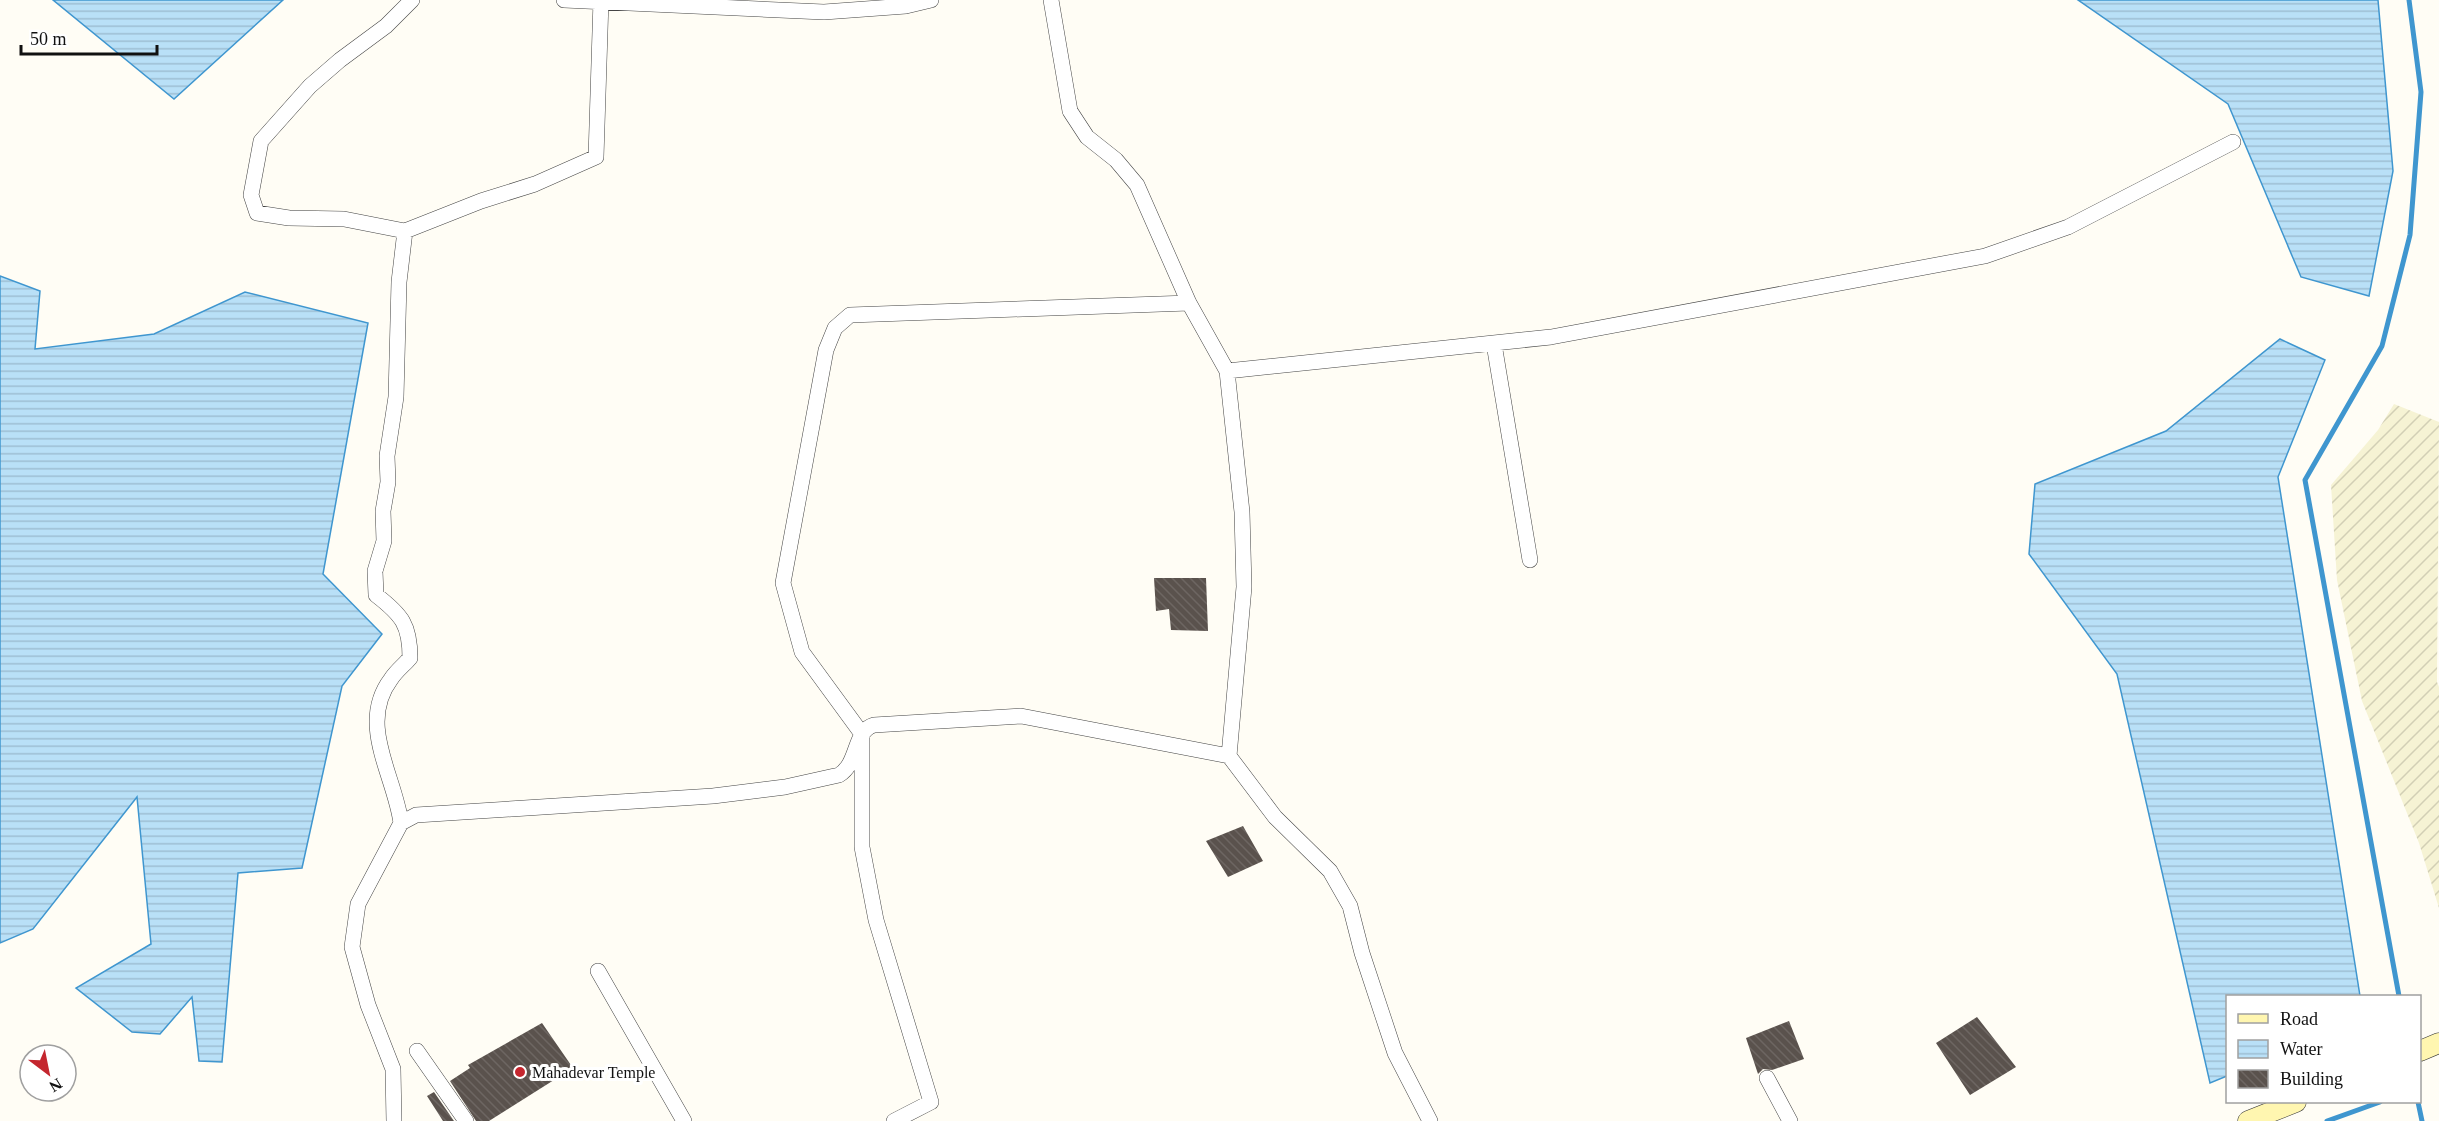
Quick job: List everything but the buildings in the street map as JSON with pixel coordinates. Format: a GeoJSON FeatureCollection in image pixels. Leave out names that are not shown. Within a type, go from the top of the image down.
{"type":"FeatureCollection","features":[{"type":"Feature","properties":{"kind":"street"},"geometry":{"type":"LineString","coordinates":[[412,0],[386,26],[340,60],[310,86],[261,141],[251,195],[257,213],[289,218],[345,219],[405,231],[481,201],[535,184],[596,157],[601,1]]}},
{"type":"Feature","properties":{"kind":"street"},"geometry":{"type":"LineString","coordinates":[[564,0],[824,12],[906,6],[931,0]]}},
{"type":"Feature","properties":{"kind":"street"},"geometry":{"type":"LineString","coordinates":[[1051,0],[1070,111],[1087,137],[1116,160],[1137,185],[1189,303],[1227,371],[1242,512],[1244,587],[1229,756],[1275,817],[1330,872],[1350,906],[1362,953],[1395,1053],[1430,1121]]}},
{"type":"Feature","properties":{"kind":"street"},"geometry":{"type":"LineString","coordinates":[[1227,371],[1551,338],[1985,256],[2068,227],[2233,142]]}},
{"type":"Feature","properties":{"kind":"street"},"geometry":{"type":"LineString","coordinates":[[401,823],[398,801],[383,759],[376,729],[379,706],[390,680],[410,658],[410,635],[396,610],[376,596],[375,572],[384,541],[383,511],[388,482],[387,456],[396,397],[397,314],[405,231]]}},
{"type":"Feature","properties":{"kind":"street"},"geometry":{"type":"LineString","coordinates":[[894,1121],[931,1102],[876,920],[862,846],[862,734],[802,652],[783,583],[826,350],[835,328],[850,315],[1189,303]]}},
{"type":"Feature","properties":{"kind":"street"},"geometry":{"type":"LineString","coordinates":[[1494,344],[1530,560]]}},
{"type":"Feature","properties":{"kind":"street"},"geometry":{"type":"LineString","coordinates":[[394,1121],[393,1069],[368,1005],[352,947],[358,904],[401,823],[416,815],[712,796],[786,787],[839,776],[852,764],[862,734],[867,727],[874,725],[1021,716],[1229,756]]}},
{"type":"Feature","properties":{"kind":"street"},"geometry":{"type":"LineString","coordinates":[[598,971],[684,1121]]}},
{"type":"Feature","properties":{"kind":"street"},"geometry":{"type":"LineString","coordinates":[[417,1051],[466,1121]]}},
{"type":"Feature","properties":{"kind":"street"},"geometry":{"type":"LineString","coordinates":[[1767,1078],[1790,1121]]}},
{"type":"Feature","properties":{"kind":"street"},"geometry":{"type":"LineString","coordinates":[[2248,1121],[2291,1103]]}},
{"type":"Feature","properties":{"kind":"shaded area"},"geometry":{"type":"Polygon","coordinates":[[[2394,404],[2439,422],[2437,682],[2439,687],[2439,908],[2419,843],[2362,701],[2337,580],[2331,485],[2378,430],[2394,404]]]}},
{"type":"Feature","properties":{"kind":"water"},"geometry":{"type":"Polygon","coordinates":[[[53,0],[283,0],[174,99],[53,0]]]}},
{"type":"Feature","properties":{"kind":"water"},"geometry":{"type":"Polygon","coordinates":[[[2078,0],[2378,0],[2393,171],[2369,296],[2301,277],[2228,104],[2078,0]]]}},
{"type":"Feature","properties":{"kind":"water"},"geometry":{"type":"Polygon","coordinates":[[[0,276],[40,291],[35,349],[154,334],[245,292],[368,323],[323,574],[382,634],[342,686],[302,868],[238,873],[222,1062],[199,1061],[192,997],[160,1034],[132,1032],[76,988],[151,944],[137,797],[33,929],[0,943],[0,276]]]}},
{"type":"Feature","properties":{"kind":"water"},"geometry":{"type":"Polygon","coordinates":[[[2280,339],[2325,360],[2278,477],[2360,995],[2226,995],[2226,1076],[2210,1083],[2117,674],[2029,554],[2035,484],[2166,431],[2280,339]]]}},
{"type":"Feature","properties":{"kind":"waterway"},"geometry":{"type":"LineString","coordinates":[[2399,995],[2305,480],[2382,346],[2410,235],[2421,92],[2409,0]]}},
{"type":"Feature","properties":{"kind":"waterway"},"geometry":{"type":"LineString","coordinates":[[2327,1121],[2377,1103]]}},
{"type":"Feature","properties":{"kind":"waterway"},"geometry":{"type":"LineString","coordinates":[[2418,1103],[2422,1121]]}},
{"type":"Feature","properties":{"kind":"place","name":"Mahadevar Temple"},"geometry":{"type":"Point","coordinates":[520,1072]}}]}
